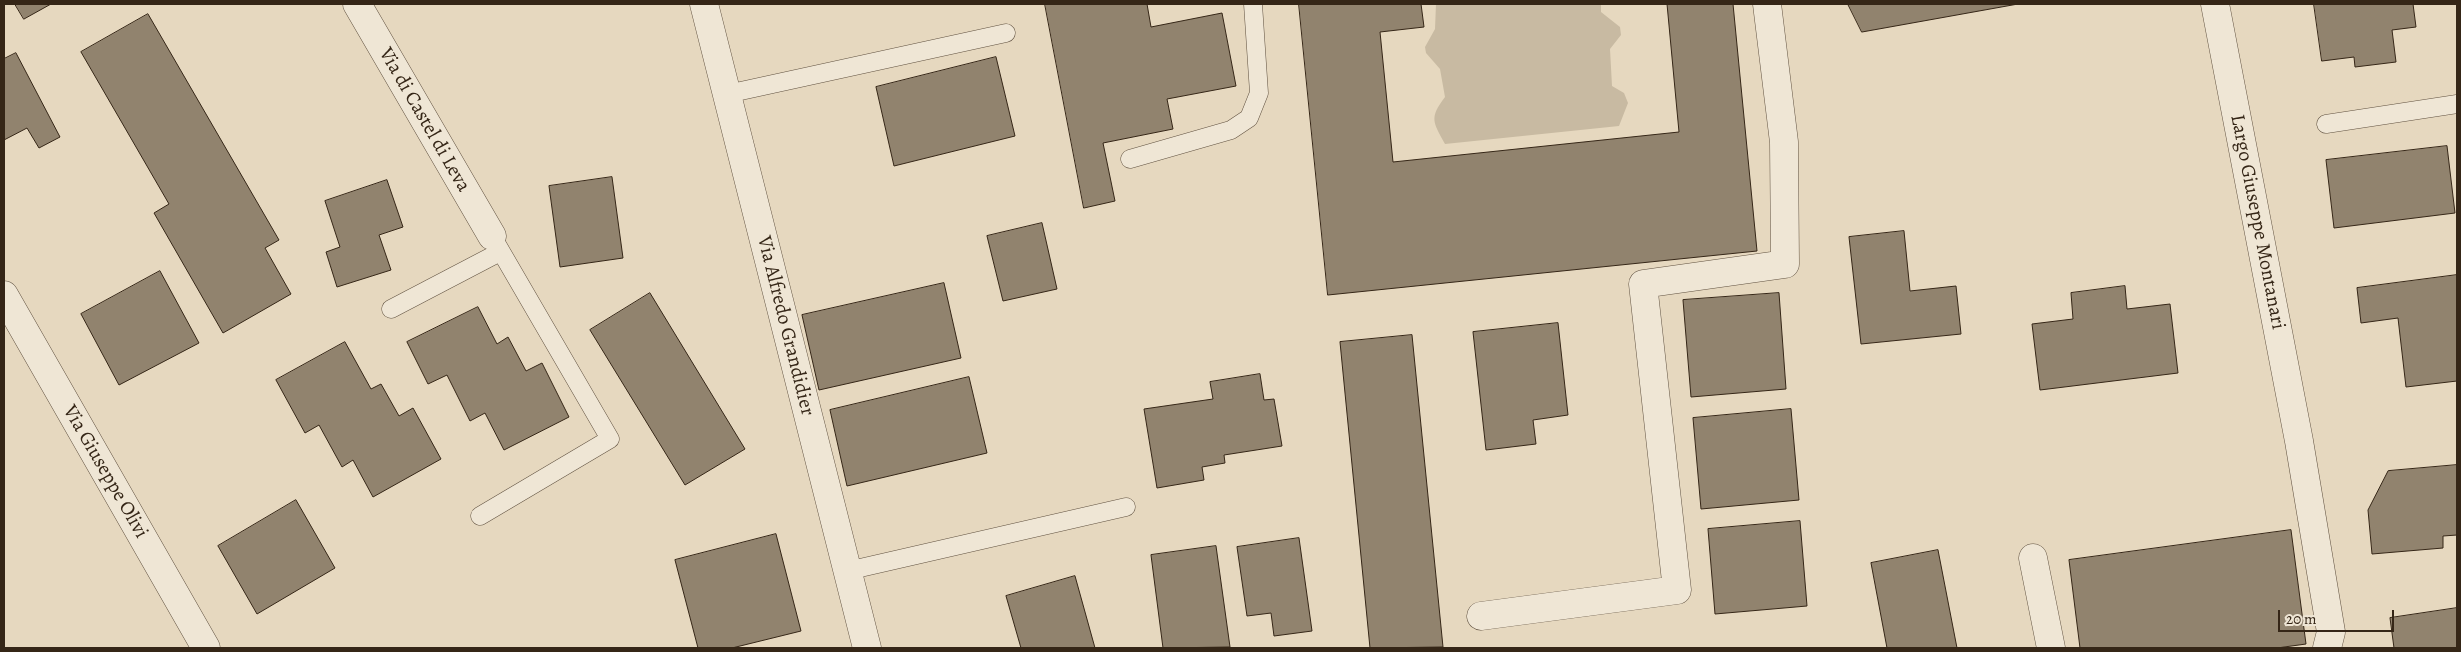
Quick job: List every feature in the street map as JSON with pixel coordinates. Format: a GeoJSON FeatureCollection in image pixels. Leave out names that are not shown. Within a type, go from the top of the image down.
{"type":"FeatureCollection","features":[{"type":"Feature","properties":{"kind":"street","name":"Via di Castel di Leva"},"geometry":{"type":"LineString","coordinates":[[357,4],[496,244]]}},
{"type":"Feature","properties":{"kind":"street","name":"Via Alfredo Grandidier"},"geometry":{"type":"LineString","coordinates":[[704,4],[867,648]]}},
{"type":"Feature","properties":{"kind":"street"},"geometry":{"type":"LineString","coordinates":[[1481,616],[1678,590],[1643,284],[1784,264],[1784,142],[1767,4]]}},
{"type":"Feature","properties":{"kind":"street","name":"Largo Giuseppe Montanari"},"geometry":{"type":"LineString","coordinates":[[2215,4],[2299,441],[2331,632],[2327,648]]}},
{"type":"Feature","properties":{"kind":"street","name":"Via Giuseppe Olivi"},"geometry":{"type":"LineString","coordinates":[[4,295],[206,648]]}},
{"type":"Feature","properties":{"kind":"street"},"geometry":{"type":"LineString","coordinates":[[2033,558],[2051,648]]}},
{"type":"Feature","properties":{"kind":"lane"},"geometry":{"type":"LineString","coordinates":[[1130,159],[1231,130],[1249,118],[1259,93],[1253,4]]}},
{"type":"Feature","properties":{"kind":"lane"},"geometry":{"type":"LineString","coordinates":[[727,94],[1006,33]]}},
{"type":"Feature","properties":{"kind":"lane"},"geometry":{"type":"LineString","coordinates":[[2326,124],[2457,104]]}},
{"type":"Feature","properties":{"kind":"lane"},"geometry":{"type":"LineString","coordinates":[[391,309],[496,244],[610,439],[480,516]]}},
{"type":"Feature","properties":{"kind":"lane"},"geometry":{"type":"LineString","coordinates":[[847,571],[1126,507]]}},
{"type":"Feature","properties":{"kind":"shaded area"},"geometry":{"type":"Polygon","coordinates":[[[1436,4],[1601,4],[1601,12],[1620,27],[1621,35],[1610,49],[1612,86],[1624,93],[1628,103],[1619,126],[1445,144],[1435,120],[1437,110],[1445,97],[1440,69],[1426,53],[1425,47],[1435,29],[1436,4]]]}},
{"type":"Feature","properties":{"kind":"building"},"geometry":{"type":"Polygon","coordinates":[[[15,4],[51,4],[24,19],[15,4]]]}},
{"type":"Feature","properties":{"kind":"building"},"geometry":{"type":"Polygon","coordinates":[[[1045,4],[1147,4],[1151,27],[1222,13],[1236,86],[1167,99],[1173,129],[1103,143],[1115,201],[1084,208],[1045,4]]]}},
{"type":"Feature","properties":{"kind":"building"},"geometry":{"type":"Polygon","coordinates":[[[1299,4],[1421,4],[1424,27],[1380,32],[1393,162],[1679,132],[1667,4],[1733,4],[1757,251],[1328,295],[1299,4]]]}},
{"type":"Feature","properties":{"kind":"building"},"geometry":{"type":"Polygon","coordinates":[[[1848,4],[2018,4],[1862,32],[1848,4]]]}},
{"type":"Feature","properties":{"kind":"building"},"geometry":{"type":"Polygon","coordinates":[[[2314,4],[2413,4],[2416,27],[2392,30],[2396,62],[2355,67],[2354,57],[2322,61],[2314,4]]]}},
{"type":"Feature","properties":{"kind":"building"},"geometry":{"type":"Polygon","coordinates":[[[148,14],[279,240],[265,248],[291,294],[223,333],[154,213],[169,204],[81,52],[148,14]]]}},
{"type":"Feature","properties":{"kind":"building"},"geometry":{"type":"Polygon","coordinates":[[[16,53],[60,137],[39,148],[27,128],[4,140],[4,59],[16,53]]]}},
{"type":"Feature","properties":{"kind":"building"},"geometry":{"type":"Polygon","coordinates":[[[996,57],[1015,136],[894,166],[876,87],[996,57]]]}},
{"type":"Feature","properties":{"kind":"building"},"geometry":{"type":"Polygon","coordinates":[[[2447,146],[2455,213],[2334,228],[2326,160],[2447,146]]]}},
{"type":"Feature","properties":{"kind":"building"},"geometry":{"type":"Polygon","coordinates":[[[612,177],[623,258],[560,267],[549,186],[612,177]]]}},
{"type":"Feature","properties":{"kind":"building"},"geometry":{"type":"Polygon","coordinates":[[[387,180],[403,227],[379,235],[391,270],[337,287],[326,252],[340,247],[325,201],[387,180]]]}},
{"type":"Feature","properties":{"kind":"building"},"geometry":{"type":"Polygon","coordinates":[[[1042,223],[1057,289],[1003,301],[987,236],[1042,223]]]}},
{"type":"Feature","properties":{"kind":"building"},"geometry":{"type":"Polygon","coordinates":[[[1904,231],[1910,291],[1956,286],[1961,334],[1861,344],[1849,237],[1904,231]]]}},
{"type":"Feature","properties":{"kind":"building"},"geometry":{"type":"Polygon","coordinates":[[[160,271],[199,343],[119,385],[81,314],[160,271]]]}},
{"type":"Feature","properties":{"kind":"building"},"geometry":{"type":"Polygon","coordinates":[[[2457,275],[2457,381],[2406,387],[2398,318],[2361,323],[2357,288],[2457,275]]]}},
{"type":"Feature","properties":{"kind":"building"},"geometry":{"type":"Polygon","coordinates":[[[944,283],[961,358],[819,390],[802,315],[944,283]]]}},
{"type":"Feature","properties":{"kind":"building"},"geometry":{"type":"Polygon","coordinates":[[[2125,286],[2127,309],[2170,304],[2178,373],[2040,390],[2032,324],[2073,319],[2071,293],[2125,286]]]}},
{"type":"Feature","properties":{"kind":"building"},"geometry":{"type":"Polygon","coordinates":[[[650,293],[745,449],[685,485],[590,330],[650,293]]]}},
{"type":"Feature","properties":{"kind":"building"},"geometry":{"type":"Polygon","coordinates":[[[1779,293],[1786,389],[1691,397],[1683,300],[1779,293]]]}},
{"type":"Feature","properties":{"kind":"building"},"geometry":{"type":"Polygon","coordinates":[[[478,307],[497,344],[508,337],[526,371],[542,363],[569,417],[504,450],[485,413],[470,421],[447,375],[428,384],[407,342],[478,307]]]}},
{"type":"Feature","properties":{"kind":"building"},"geometry":{"type":"Polygon","coordinates":[[[1558,323],[1568,415],[1533,420],[1536,444],[1486,450],[1473,332],[1558,323]]]}},
{"type":"Feature","properties":{"kind":"building"},"geometry":{"type":"Polygon","coordinates":[[[1412,335],[1443,647],[1370,648],[1340,342],[1412,335]]]}},
{"type":"Feature","properties":{"kind":"building"},"geometry":{"type":"Polygon","coordinates":[[[345,342],[371,389],[381,384],[399,416],[413,408],[441,459],[373,497],[353,460],[342,467],[319,425],[305,433],[276,380],[345,342]]]}},
{"type":"Feature","properties":{"kind":"building"},"geometry":{"type":"Polygon","coordinates":[[[1260,374],[1264,400],[1274,399],[1282,446],[1224,455],[1225,463],[1202,467],[1204,480],[1157,488],[1144,409],[1213,399],[1210,382],[1260,374]]]}},
{"type":"Feature","properties":{"kind":"building"},"geometry":{"type":"Polygon","coordinates":[[[969,377],[987,453],[847,486],[830,410],[969,377]]]}},
{"type":"Feature","properties":{"kind":"building"},"geometry":{"type":"Polygon","coordinates":[[[1791,409],[1799,500],[1701,509],[1693,418],[1791,409]]]}},
{"type":"Feature","properties":{"kind":"building"},"geometry":{"type":"Polygon","coordinates":[[[2457,465],[2457,535],[2443,536],[2443,548],[2372,554],[2368,510],[2388,471],[2457,465]]]}},
{"type":"Feature","properties":{"kind":"building"},"geometry":{"type":"Polygon","coordinates":[[[296,500],[335,568],[257,614],[218,546],[296,500]]]}},
{"type":"Feature","properties":{"kind":"building"},"geometry":{"type":"Polygon","coordinates":[[[1800,521],[1807,606],[1715,614],[1708,529],[1800,521]]]}},
{"type":"Feature","properties":{"kind":"building"},"geometry":{"type":"Polygon","coordinates":[[[2291,530],[2306,644],[2277,648],[2080,648],[2069,560],[2291,530]]]}},
{"type":"Feature","properties":{"kind":"building"},"geometry":{"type":"Polygon","coordinates":[[[776,534],[801,631],[732,648],[698,648],[675,560],[776,534]]]}},
{"type":"Feature","properties":{"kind":"building"},"geometry":{"type":"Polygon","coordinates":[[[1299,538],[1312,631],[1274,636],[1271,613],[1247,616],[1237,547],[1299,538]]]}},
{"type":"Feature","properties":{"kind":"building"},"geometry":{"type":"Polygon","coordinates":[[[1216,546],[1230,647],[1163,648],[1151,555],[1216,546]]]}},
{"type":"Feature","properties":{"kind":"building"},"geometry":{"type":"Polygon","coordinates":[[[1938,550],[1957,648],[1887,648],[1871,563],[1938,550]]]}},
{"type":"Feature","properties":{"kind":"building"},"geometry":{"type":"Polygon","coordinates":[[[1075,576],[1095,648],[1021,648],[1006,596],[1075,576]]]}},
{"type":"Feature","properties":{"kind":"building"},"geometry":{"type":"Polygon","coordinates":[[[2457,608],[2457,648],[2394,648],[2390,618],[2457,608]]]}}]}
